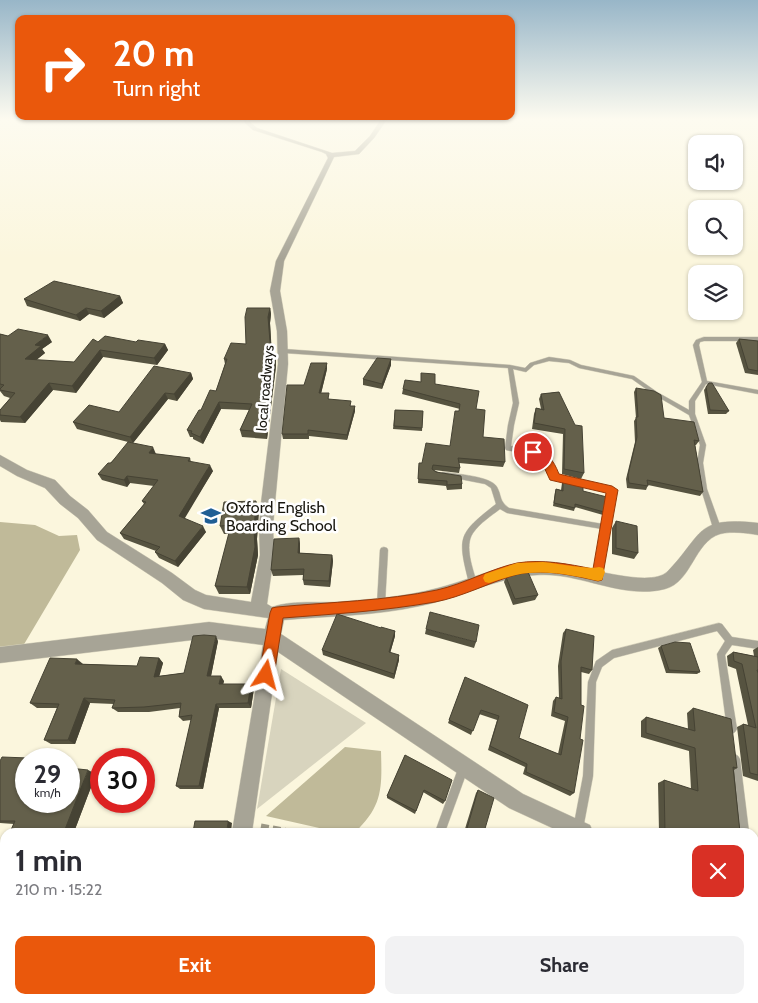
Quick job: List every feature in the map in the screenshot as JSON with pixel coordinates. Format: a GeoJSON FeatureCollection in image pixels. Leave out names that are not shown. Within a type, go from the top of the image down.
{"type":"FeatureCollection","features":[{"type":"Feature","properties":{"kind":"street","name":"local roadways"},"geometry":{"type":"LineString","coordinates":[[258,610],[267,555],[266,527],[268,503],[284,351],[275,291],[280,261],[329,165]]}},
{"type":"Feature","properties":{"kind":"street"},"geometry":{"type":"LineString","coordinates":[[0,460],[22,473],[50,484],[65,500],[83,514],[102,536],[167,578],[189,595],[204,602],[277,613],[381,604],[438,595],[517,569],[570,569],[648,585],[667,582],[678,571],[699,540],[710,531],[724,526],[758,529]]}},
{"type":"Feature","properties":{"kind":"street"},"geometry":{"type":"LineString","coordinates":[[243,828],[277,613]]}},
{"type":"Feature","properties":{"kind":"street"},"geometry":{"type":"LineString","coordinates":[[0,655],[209,630],[272,638],[516,801],[574,828]]}},
{"type":"Feature","properties":{"kind":"lane"},"geometry":{"type":"LineString","coordinates":[[717,528],[704,489],[700,463],[703,444],[692,414],[692,401],[705,382],[696,345],[698,341],[704,339],[758,339]]}},
{"type":"Feature","properties":{"kind":"lane"},"geometry":{"type":"LineString","coordinates":[[284,351],[510,367],[526,370],[532,364],[549,359],[570,362],[579,366],[634,378],[655,393],[692,414]]}},
{"type":"Feature","properties":{"kind":"lane"},"geometry":{"type":"LineString","coordinates":[[510,367],[516,403],[508,448],[543,456],[550,464],[554,477],[612,490],[598,576]]}},
{"type":"Feature","properties":{"kind":"lane"},"geometry":{"type":"LineString","coordinates":[[705,382],[758,392]]}},
{"type":"Feature","properties":{"kind":"lane"},"geometry":{"type":"LineString","coordinates":[[436,473],[487,482],[494,487],[500,505],[507,510],[606,527]]}},
{"type":"Feature","properties":{"kind":"lane"},"geometry":{"type":"LineString","coordinates":[[473,583],[466,557],[466,534],[500,505]]}},
{"type":"Feature","properties":{"kind":"lane"},"geometry":{"type":"LineString","coordinates":[[381,604],[384,550]]}},
{"type":"Feature","properties":{"kind":"lane"},"geometry":{"type":"LineString","coordinates":[[580,828],[588,776],[592,682],[599,664],[612,654],[719,627],[730,641],[758,645]]}},
{"type":"Feature","properties":{"kind":"lane"},"geometry":{"type":"LineString","coordinates":[[730,641],[721,654],[744,828]]}},
{"type":"Feature","properties":{"kind":"lane"},"geometry":{"type":"LineString","coordinates":[[441,828],[464,766]]}},
{"type":"Feature","properties":{"kind":"shaded area"},"geometry":{"type":"Polygon","coordinates":[[[0,522],[35,525],[59,536],[77,535],[80,550],[23,646],[0,648],[0,522]]]}},
{"type":"Feature","properties":{"kind":"shaded area"},"geometry":{"type":"Polygon","coordinates":[[[281,669],[366,723],[257,809],[281,669]]]}},
{"type":"Feature","properties":{"kind":"shaded area"},"geometry":{"type":"Polygon","coordinates":[[[345,747],[381,751],[381,786],[379,795],[371,813],[359,828],[319,828],[266,816],[345,747]]]}},
{"type":"Feature","properties":{"kind":"building"},"geometry":{"type":"Polygon","coordinates":[[[54,281],[120,296],[101,311],[86,308],[76,315],[24,299],[54,281]]]}},
{"type":"Feature","properties":{"kind":"building"},"geometry":{"type":"Polygon","coordinates":[[[247,308],[270,308],[268,317],[271,354],[275,354],[275,359],[265,432],[240,430],[252,404],[219,402],[200,437],[187,430],[199,410],[201,410],[210,390],[216,391],[227,359],[224,359],[231,343],[246,344],[245,317],[247,308]]]}},
{"type":"Feature","properties":{"kind":"building"},"geometry":{"type":"Polygon","coordinates":[[[18,329],[48,335],[35,345],[41,346],[25,359],[74,362],[93,339],[98,342],[105,336],[136,342],[138,340],[165,344],[154,358],[100,350],[72,386],[49,383],[20,417],[0,415],[0,410],[15,393],[0,390],[4,385],[0,384],[0,334],[8,336],[18,329]]]}},
{"type":"Feature","properties":{"kind":"building"},"geometry":{"type":"Polygon","coordinates":[[[739,339],[758,341],[758,371],[748,369],[739,339]]]}},
{"type":"Feature","properties":{"kind":"building"},"geometry":{"type":"Polygon","coordinates":[[[377,358],[391,359],[382,384],[363,379],[377,358]]]}},
{"type":"Feature","properties":{"kind":"building"},"geometry":{"type":"Polygon","coordinates":[[[311,363],[327,363],[319,393],[329,393],[328,399],[351,401],[350,406],[355,406],[347,435],[308,430],[308,434],[282,434],[287,385],[304,385],[311,363]]]}},
{"type":"Feature","properties":{"kind":"building"},"geometry":{"type":"Polygon","coordinates":[[[154,366],[191,373],[174,394],[165,393],[130,437],[73,422],[89,405],[119,412],[154,366]]]}},
{"type":"Feature","properties":{"kind":"building"},"geometry":{"type":"Polygon","coordinates":[[[421,373],[435,374],[435,384],[479,391],[476,409],[485,410],[483,437],[504,439],[505,462],[458,458],[460,468],[433,465],[432,469],[436,472],[461,476],[462,484],[447,485],[447,481],[418,479],[419,463],[422,463],[426,443],[450,446],[455,411],[459,411],[460,404],[403,389],[405,380],[421,382],[421,373]]]}},
{"type":"Feature","properties":{"kind":"building"},"geometry":{"type":"Polygon","coordinates":[[[709,383],[712,383],[729,411],[710,410],[706,387],[709,383]]]}},
{"type":"Feature","properties":{"kind":"building"},"geometry":{"type":"Polygon","coordinates":[[[636,388],[654,391],[661,395],[664,418],[694,422],[699,441],[694,440],[703,492],[647,480],[648,486],[629,483],[628,475],[637,437],[636,388]]]}},
{"type":"Feature","properties":{"kind":"building"},"geometry":{"type":"Polygon","coordinates":[[[559,392],[575,425],[582,426],[584,473],[564,469],[565,429],[534,423],[536,408],[544,410],[541,394],[559,392]]]}},
{"type":"Feature","properties":{"kind":"building"},"geometry":{"type":"Polygon","coordinates":[[[395,410],[423,411],[422,428],[394,426],[395,410]]]}},
{"type":"Feature","properties":{"kind":"building"},"geometry":{"type":"Polygon","coordinates":[[[128,442],[153,447],[149,453],[190,458],[188,461],[210,465],[179,516],[203,526],[175,561],[155,552],[160,547],[120,533],[146,502],[142,501],[158,480],[127,476],[124,480],[98,474],[108,463],[111,463],[128,442]]]}},
{"type":"Feature","properties":{"kind":"building"},"geometry":{"type":"Polygon","coordinates":[[[563,480],[583,485],[583,491],[607,497],[604,512],[575,504],[575,508],[554,503],[556,489],[563,491],[563,480]]]}},
{"type":"Feature","properties":{"kind":"building"},"geometry":{"type":"Polygon","coordinates":[[[256,501],[255,547],[247,587],[215,586],[231,525],[220,526],[224,502],[256,501]]]}},
{"type":"Feature","properties":{"kind":"building"},"geometry":{"type":"Polygon","coordinates":[[[616,521],[637,526],[638,553],[616,548],[616,521]]]}},
{"type":"Feature","properties":{"kind":"building"},"geometry":{"type":"Polygon","coordinates":[[[299,538],[298,553],[332,555],[329,581],[303,580],[304,569],[271,570],[274,539],[299,538]]]}},
{"type":"Feature","properties":{"kind":"building"},"geometry":{"type":"Polygon","coordinates":[[[528,572],[538,595],[515,599],[506,577],[528,572]]]}},
{"type":"Feature","properties":{"kind":"building"},"geometry":{"type":"Polygon","coordinates":[[[430,612],[479,625],[476,642],[426,629],[430,612]]]}},
{"type":"Feature","properties":{"kind":"building"},"geometry":{"type":"Polygon","coordinates":[[[337,614],[395,631],[389,652],[399,655],[394,674],[322,650],[337,614]]]}},
{"type":"Feature","properties":{"kind":"building"},"geometry":{"type":"Polygon","coordinates":[[[566,629],[594,636],[592,670],[581,667],[581,705],[584,706],[580,739],[583,740],[574,793],[526,772],[527,764],[490,746],[499,716],[481,710],[473,731],[449,720],[465,677],[528,705],[519,738],[561,755],[568,717],[554,712],[556,697],[562,699],[561,661],[566,629]]]}},
{"type":"Feature","properties":{"kind":"building"},"geometry":{"type":"Polygon","coordinates":[[[193,636],[216,636],[207,676],[221,676],[219,684],[251,684],[248,703],[216,704],[199,786],[176,786],[192,715],[179,717],[181,703],[112,708],[115,700],[84,698],[68,740],[44,740],[59,704],[30,703],[50,658],[77,659],[75,664],[137,666],[140,657],[159,658],[154,677],[184,673],[193,636]]]}},
{"type":"Feature","properties":{"kind":"building"},"geometry":{"type":"Polygon","coordinates":[[[675,642],[690,643],[700,672],[669,670],[661,646],[675,642]]]}},
{"type":"Feature","properties":{"kind":"building"},"geometry":{"type":"Polygon","coordinates":[[[733,652],[758,657],[758,775],[750,773],[743,724],[756,728],[742,664],[734,661],[733,652]]]}},
{"type":"Feature","properties":{"kind":"building"},"geometry":{"type":"Polygon","coordinates":[[[693,708],[731,719],[737,768],[733,767],[740,828],[665,828],[664,780],[698,791],[695,748],[646,733],[646,717],[695,731],[693,708]]]}},
{"type":"Feature","properties":{"kind":"building"},"geometry":{"type":"Polygon","coordinates":[[[405,755],[452,780],[445,801],[424,790],[416,811],[387,796],[405,755]]]}},
{"type":"Feature","properties":{"kind":"building"},"geometry":{"type":"Polygon","coordinates":[[[2,757],[15,758],[15,813],[71,813],[66,828],[12,828],[15,821],[0,821],[0,761],[2,757]]]}},
{"type":"Feature","properties":{"kind":"building"},"geometry":{"type":"Polygon","coordinates":[[[80,769],[88,770],[80,791],[80,769]]]}},
{"type":"Feature","properties":{"kind":"building"},"geometry":{"type":"Polygon","coordinates":[[[478,790],[494,798],[485,828],[467,828],[478,790]]]}},
{"type":"Feature","properties":{"kind":"building"},"geometry":{"type":"Polygon","coordinates":[[[195,821],[228,821],[227,828],[194,828],[195,821]]]}},
{"type":"Feature","properties":{"kind":"slow traffic"},"geometry":{"type":"LineString","coordinates":[[489,578],[517,569],[543,567],[570,569],[598,576],[599,572]]}},
{"type":"Feature","properties":{"kind":"place","name":"Oxford English Boarding School"},"geometry":{"type":"Point","coordinates":[211,516]}},
{"type":"Feature","properties":{"kind":"route"},"geometry":{"type":"LineString","coordinates":[[266,675],[277,613],[394,603],[438,595],[517,569],[543,567],[570,569],[598,576],[612,490],[554,477],[550,464],[543,456],[533,452]]}}]}
